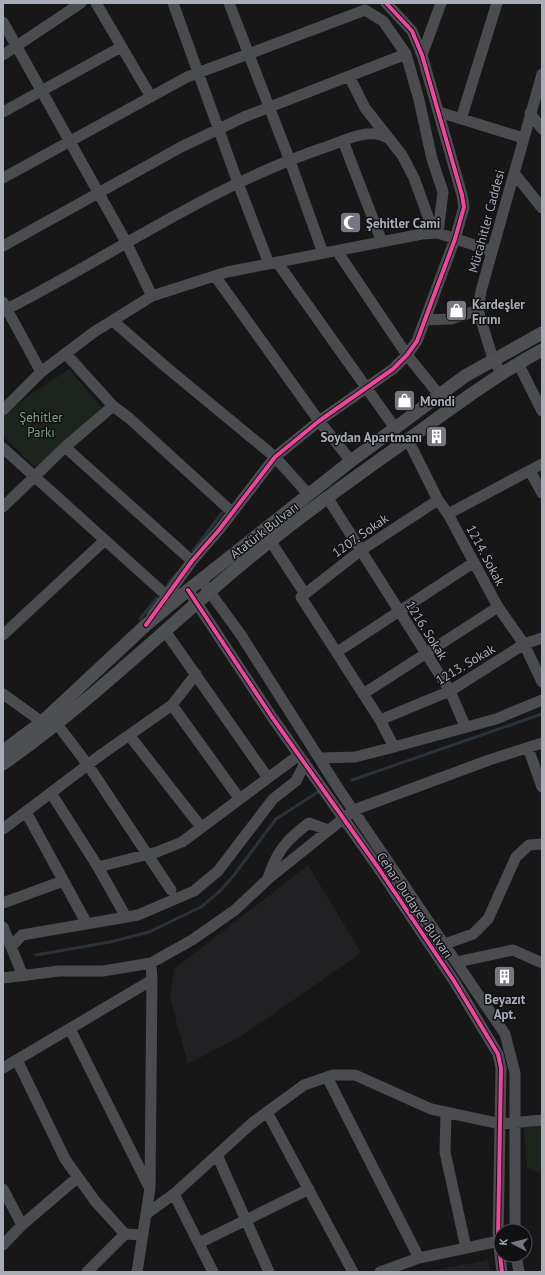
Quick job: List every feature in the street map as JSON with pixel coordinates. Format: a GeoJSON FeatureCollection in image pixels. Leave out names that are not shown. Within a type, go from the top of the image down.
{"type":"FeatureCollection","features":[{"type":"Feature","properties":{"kind":"main road","name":"Atatürk Bulvarı"},"geometry":{"type":"LineString","coordinates":[[3,751],[42,722],[146,625],[188,590],[351,461],[465,376],[542,333]]}},
{"type":"Feature","properties":{"kind":"main road","name":"Atatürk Bulvarı"},"geometry":{"type":"LineString","coordinates":[[3,764],[57,724],[209,593],[327,497],[518,362],[542,350]]}},
{"type":"Feature","properties":{"kind":"street"},"geometry":{"type":"LineString","coordinates":[[3,55],[81,3]]}},
{"type":"Feature","properties":{"kind":"street"},"geometry":{"type":"LineString","coordinates":[[96,3],[151,97]]}},
{"type":"Feature","properties":{"kind":"street"},"geometry":{"type":"LineString","coordinates":[[173,3],[238,183],[273,263],[395,428]]}},
{"type":"Feature","properties":{"kind":"street"},"geometry":{"type":"LineString","coordinates":[[229,3],[324,254]]}},
{"type":"Feature","properties":{"kind":"street"},"geometry":{"type":"LineString","coordinates":[[146,625],[192,561],[275,457],[319,421],[393,369],[407,355],[417,341],[455,239],[464,207],[454,164],[422,55],[412,31],[386,3]]}},
{"type":"Feature","properties":{"kind":"street"},"geometry":{"type":"LineString","coordinates":[[422,55],[441,3]]}},
{"type":"Feature","properties":{"kind":"street"},"geometry":{"type":"LineString","coordinates":[[461,119],[497,3]]}},
{"type":"Feature","properties":{"kind":"street"},"geometry":{"type":"LineString","coordinates":[[3,178],[198,73],[365,10],[382,20],[406,54],[419,100],[432,159],[443,192],[436,233]]}},
{"type":"Feature","properties":{"kind":"street"},"geometry":{"type":"LineString","coordinates":[[3,22],[71,141],[98,194],[126,242],[152,296]]}},
{"type":"Feature","properties":{"kind":"street"},"geometry":{"type":"LineString","coordinates":[[3,112],[121,47]]}},
{"type":"Feature","properties":{"kind":"street"},"geometry":{"type":"LineString","coordinates":[[3,246],[181,147],[218,129],[406,54]]}},
{"type":"Feature","properties":{"kind":"street","name":"Mücahitler Caddesi"},"geometry":{"type":"LineString","coordinates":[[502,374],[493,359],[478,310],[481,291],[542,74]]}},
{"type":"Feature","properties":{"kind":"street"},"geometry":{"type":"LineString","coordinates":[[349,76],[365,108],[402,155],[414,178],[436,233]]}},
{"type":"Feature","properties":{"kind":"street"},"geometry":{"type":"LineString","coordinates":[[439,112],[523,138]]}},
{"type":"Feature","properties":{"kind":"street"},"geometry":{"type":"LineString","coordinates":[[530,113],[542,129]]}},
{"type":"Feature","properties":{"kind":"street"},"geometry":{"type":"LineString","coordinates":[[41,372],[4,307],[194,204],[238,183],[343,141],[374,134],[390,139]]}},
{"type":"Feature","properties":{"kind":"street"},"geometry":{"type":"LineString","coordinates":[[343,141],[382,242]]}},
{"type":"Feature","properties":{"kind":"street"},"geometry":{"type":"LineString","coordinates":[[514,173],[542,208]]}},
{"type":"Feature","properties":{"kind":"street"},"geometry":{"type":"LineString","coordinates":[[3,410],[41,372],[113,321],[152,296],[215,276],[273,263],[436,233],[492,251]]}},
{"type":"Feature","properties":{"kind":"street"},"geometry":{"type":"LineString","coordinates":[[337,251],[407,355],[440,396]]}},
{"type":"Feature","properties":{"kind":"street"},"geometry":{"type":"LineString","coordinates":[[215,276],[319,421],[351,461]]}},
{"type":"Feature","properties":{"kind":"street"},"geometry":{"type":"LineString","coordinates":[[425,320],[451,319],[478,310]]}},
{"type":"Feature","properties":{"kind":"street"},"geometry":{"type":"LineString","coordinates":[[113,321],[275,457],[309,495]]}},
{"type":"Feature","properties":{"kind":"street"},"geometry":{"type":"LineString","coordinates":[[66,354],[113,406],[129,418],[232,512]]}},
{"type":"Feature","properties":{"kind":"street"},"geometry":{"type":"LineString","coordinates":[[518,362],[542,410]]}},
{"type":"Feature","properties":{"kind":"street"},"geometry":{"type":"LineString","coordinates":[[3,508],[65,447],[113,406]]}},
{"type":"Feature","properties":{"kind":"street","name":"1214. Sokak"},"geometry":{"type":"LineString","coordinates":[[408,440],[438,500],[448,514],[498,607],[524,644],[542,682]]}},
{"type":"Feature","properties":{"kind":"street"},"geometry":{"type":"LineString","coordinates":[[65,447],[192,561]]}},
{"type":"Feature","properties":{"kind":"street"},"geometry":{"type":"LineString","coordinates":[[3,448],[167,596]]}},
{"type":"Feature","properties":{"kind":"street"},"geometry":{"type":"LineString","coordinates":[[448,514],[542,464]]}},
{"type":"Feature","properties":{"kind":"street"},"geometry":{"type":"LineString","coordinates":[[530,471],[542,493]]}},
{"type":"Feature","properties":{"kind":"street","name":"1216. Sokak"},"geometry":{"type":"LineString","coordinates":[[327,497],[450,691],[465,726]]}},
{"type":"Feature","properties":{"kind":"street","name":"1207. Sokak"},"geometry":{"type":"LineString","coordinates":[[303,595],[360,551],[438,500]]}},
{"type":"Feature","properties":{"kind":"street"},"geometry":{"type":"LineString","coordinates":[[3,635],[105,540]]}},
{"type":"Feature","properties":{"kind":"street"},"geometry":{"type":"LineString","coordinates":[[271,542],[380,720],[394,747]]}},
{"type":"Feature","properties":{"kind":"street"},"geometry":{"type":"LineString","coordinates":[[337,652],[473,563]]}},
{"type":"Feature","properties":{"kind":"street","name":"Cehar Dudayev Bulvarı"},"geometry":{"type":"LineString","coordinates":[[201,580],[241,635],[319,758],[505,1034],[515,1073],[516,1121],[514,1223]]}},
{"type":"Feature","properties":{"kind":"street","name":"Cehar Dudayev Bulvarı"},"geometry":{"type":"LineString","coordinates":[[188,590],[196,604],[454,981],[498,1054],[501,1068],[499,1223]]}},
{"type":"Feature","properties":{"kind":"street"},"geometry":{"type":"LineString","coordinates":[[363,694],[498,607]]}},
{"type":"Feature","properties":{"kind":"street"},"geometry":{"type":"LineString","coordinates":[[165,631],[268,778]]}},
{"type":"Feature","properties":{"kind":"street","name":"1213. Sokak"},"geometry":{"type":"LineString","coordinates":[[380,720],[450,691],[524,644],[542,638]]}},
{"type":"Feature","properties":{"kind":"street"},"geometry":{"type":"LineString","coordinates":[[3,829],[88,765],[172,705],[196,674]]}},
{"type":"Feature","properties":{"kind":"street"},"geometry":{"type":"LineString","coordinates":[[3,694],[42,722]]}},
{"type":"Feature","properties":{"kind":"street"},"geometry":{"type":"LineString","coordinates":[[319,758],[355,757],[394,747],[465,726],[496,719],[542,700]]}},
{"type":"Feature","properties":{"kind":"street"},"geometry":{"type":"LineString","coordinates":[[172,705],[239,798]]}},
{"type":"Feature","properties":{"kind":"street"},"geometry":{"type":"LineString","coordinates":[[57,724],[88,765],[171,890]]}},
{"type":"Feature","properties":{"kind":"street"},"geometry":{"type":"LineString","coordinates":[[129,735],[201,827]]}},
{"type":"Feature","properties":{"kind":"street"},"geometry":{"type":"LineString","coordinates":[[3,978],[59,971],[102,971],[151,963],[192,940],[235,910],[268,879],[354,810],[489,760],[542,743]]}},
{"type":"Feature","properties":{"kind":"street"},"geometry":{"type":"LineString","coordinates":[[528,748],[542,788]]}},
{"type":"Feature","properties":{"kind":"street"},"geometry":{"type":"LineString","coordinates":[[98,867],[148,854],[182,842],[239,798],[268,778],[302,759]]}},
{"type":"Feature","properties":{"kind":"street"},"geometry":{"type":"LineString","coordinates":[[12,948],[22,935],[138,915],[194,891],[218,871],[273,799],[296,781],[302,759]]}},
{"type":"Feature","properties":{"kind":"street"},"geometry":{"type":"LineString","coordinates":[[51,793],[98,867],[126,917]]}},
{"type":"Feature","properties":{"kind":"street"},"geometry":{"type":"LineString","coordinates":[[26,812],[87,924]]}},
{"type":"Feature","properties":{"kind":"street"},"geometry":{"type":"LineString","coordinates":[[268,879],[274,861],[290,837],[309,823],[328,830]]}},
{"type":"Feature","properties":{"kind":"street"},"geometry":{"type":"LineString","coordinates":[[445,944],[474,934],[488,919],[516,857],[529,845],[542,844]]}},
{"type":"Feature","properties":{"kind":"street"},"geometry":{"type":"LineString","coordinates":[[3,903],[63,881]]}},
{"type":"Feature","properties":{"kind":"street"},"geometry":{"type":"LineString","coordinates":[[3,927],[23,976]]}},
{"type":"Feature","properties":{"kind":"street"},"geometry":{"type":"LineString","coordinates":[[457,962],[513,950],[542,963]]}},
{"type":"Feature","properties":{"kind":"street"},"geometry":{"type":"LineString","coordinates":[[137,1272],[150,1188],[151,963]]}},
{"type":"Feature","properties":{"kind":"street"},"geometry":{"type":"LineString","coordinates":[[3,1068],[152,980]]}},
{"type":"Feature","properties":{"kind":"street"},"geometry":{"type":"LineString","coordinates":[[70,1029],[150,1188]]}},
{"type":"Feature","properties":{"kind":"street"},"geometry":{"type":"LineString","coordinates":[[17,1060],[65,1159],[95,1201],[125,1234],[142,1236]]}},
{"type":"Feature","properties":{"kind":"street"},"geometry":{"type":"LineString","coordinates":[[146,1214],[174,1194],[267,1112],[304,1085],[333,1075],[356,1076],[431,1109],[501,1124],[516,1121],[542,1120]]}},
{"type":"Feature","properties":{"kind":"street"},"geometry":{"type":"LineString","coordinates":[[327,1077],[419,1258]]}},
{"type":"Feature","properties":{"kind":"street"},"geometry":{"type":"LineString","coordinates":[[267,1112],[353,1272]]}},
{"type":"Feature","properties":{"kind":"street"},"geometry":{"type":"LineString","coordinates":[[446,1112],[445,1152],[466,1248]]}},
{"type":"Feature","properties":{"kind":"street"},"geometry":{"type":"LineString","coordinates":[[217,1155],[269,1272]]}},
{"type":"Feature","properties":{"kind":"street"},"geometry":{"type":"LineString","coordinates":[[3,1245],[22,1225],[78,1177]]}},
{"type":"Feature","properties":{"kind":"street"},"geometry":{"type":"LineString","coordinates":[[3,1189],[22,1225]]}},
{"type":"Feature","properties":{"kind":"street"},"geometry":{"type":"LineString","coordinates":[[199,1243],[309,1189]]}},
{"type":"Feature","properties":{"kind":"street"},"geometry":{"type":"LineString","coordinates":[[174,1194],[213,1272]]}},
{"type":"Feature","properties":{"kind":"street"},"geometry":{"type":"LineString","coordinates":[[87,1272],[125,1234]]}},
{"type":"Feature","properties":{"kind":"street"},"geometry":{"type":"LineString","coordinates":[[380,1272],[419,1258],[493,1242]]}},
{"type":"Feature","properties":{"kind":"shaded area"},"geometry":{"type":"Polygon","coordinates":[[[308,865],[361,953],[243,1035],[188,1064],[170,998],[174,969],[308,865]]]}},
{"type":"Feature","properties":{"kind":"shaded area"},"geometry":{"type":"Polygon","coordinates":[[[488,1260],[490,1272],[425,1272],[488,1260]]]}},
{"type":"Feature","properties":{"kind":"green space","name":"Şehitler Parkı"},"geometry":{"type":"Polygon","coordinates":[[[69,369],[102,408],[35,467],[3,436],[3,420],[7,414],[23,401],[69,369]]]}},
{"type":"Feature","properties":{"kind":"green space"},"geometry":{"type":"Polygon","coordinates":[[[542,1124],[542,1174],[527,1168],[524,1128],[542,1124]]]}},
{"type":"Feature","properties":{"kind":"waterway"},"geometry":{"type":"LineString","coordinates":[[193,551],[222,513]]}},
{"type":"Feature","properties":{"kind":"waterway"},"geometry":{"type":"LineString","coordinates":[[167,586],[177,573]]}},
{"type":"Feature","properties":{"kind":"waterway"},"geometry":{"type":"LineString","coordinates":[[140,619],[157,598]]}},
{"type":"Feature","properties":{"kind":"waterway"},"geometry":{"type":"LineString","coordinates":[[352,780],[542,714]]}},
{"type":"Feature","properties":{"kind":"waterway"},"geometry":{"type":"LineString","coordinates":[[36,955],[110,942],[149,932],[201,907],[221,890],[234,875],[276,819],[318,792]]}},
{"type":"Feature","properties":{"kind":"cycle path"},"geometry":{"type":"LineString","coordinates":[[146,625],[192,561],[219,530],[275,457],[319,421],[393,369],[407,355],[417,341],[455,239],[464,207],[462,195],[422,55],[412,31],[386,3]]}},
{"type":"Feature","properties":{"kind":"cycle path"},"geometry":{"type":"LineString","coordinates":[[188,590],[272,717],[377,866],[454,981],[498,1054],[501,1068],[498,1238],[502,1272]]}},
{"type":"Feature","properties":{"kind":"place","name":"Şehitler Cami"},"geometry":{"type":"Point","coordinates":[350,223]}},
{"type":"Feature","properties":{"kind":"place","name":"Kardeşler Fırını"},"geometry":{"type":"Point","coordinates":[456,311]}},
{"type":"Feature","properties":{"kind":"place","name":"Mondi"},"geometry":{"type":"Point","coordinates":[405,401]}},
{"type":"Feature","properties":{"kind":"place","name":"Soydan Apartmanı"},"geometry":{"type":"Point","coordinates":[437,437]}},
{"type":"Feature","properties":{"kind":"place","name":"Beyazıt Apt."},"geometry":{"type":"Point","coordinates":[505,977]}}]}
